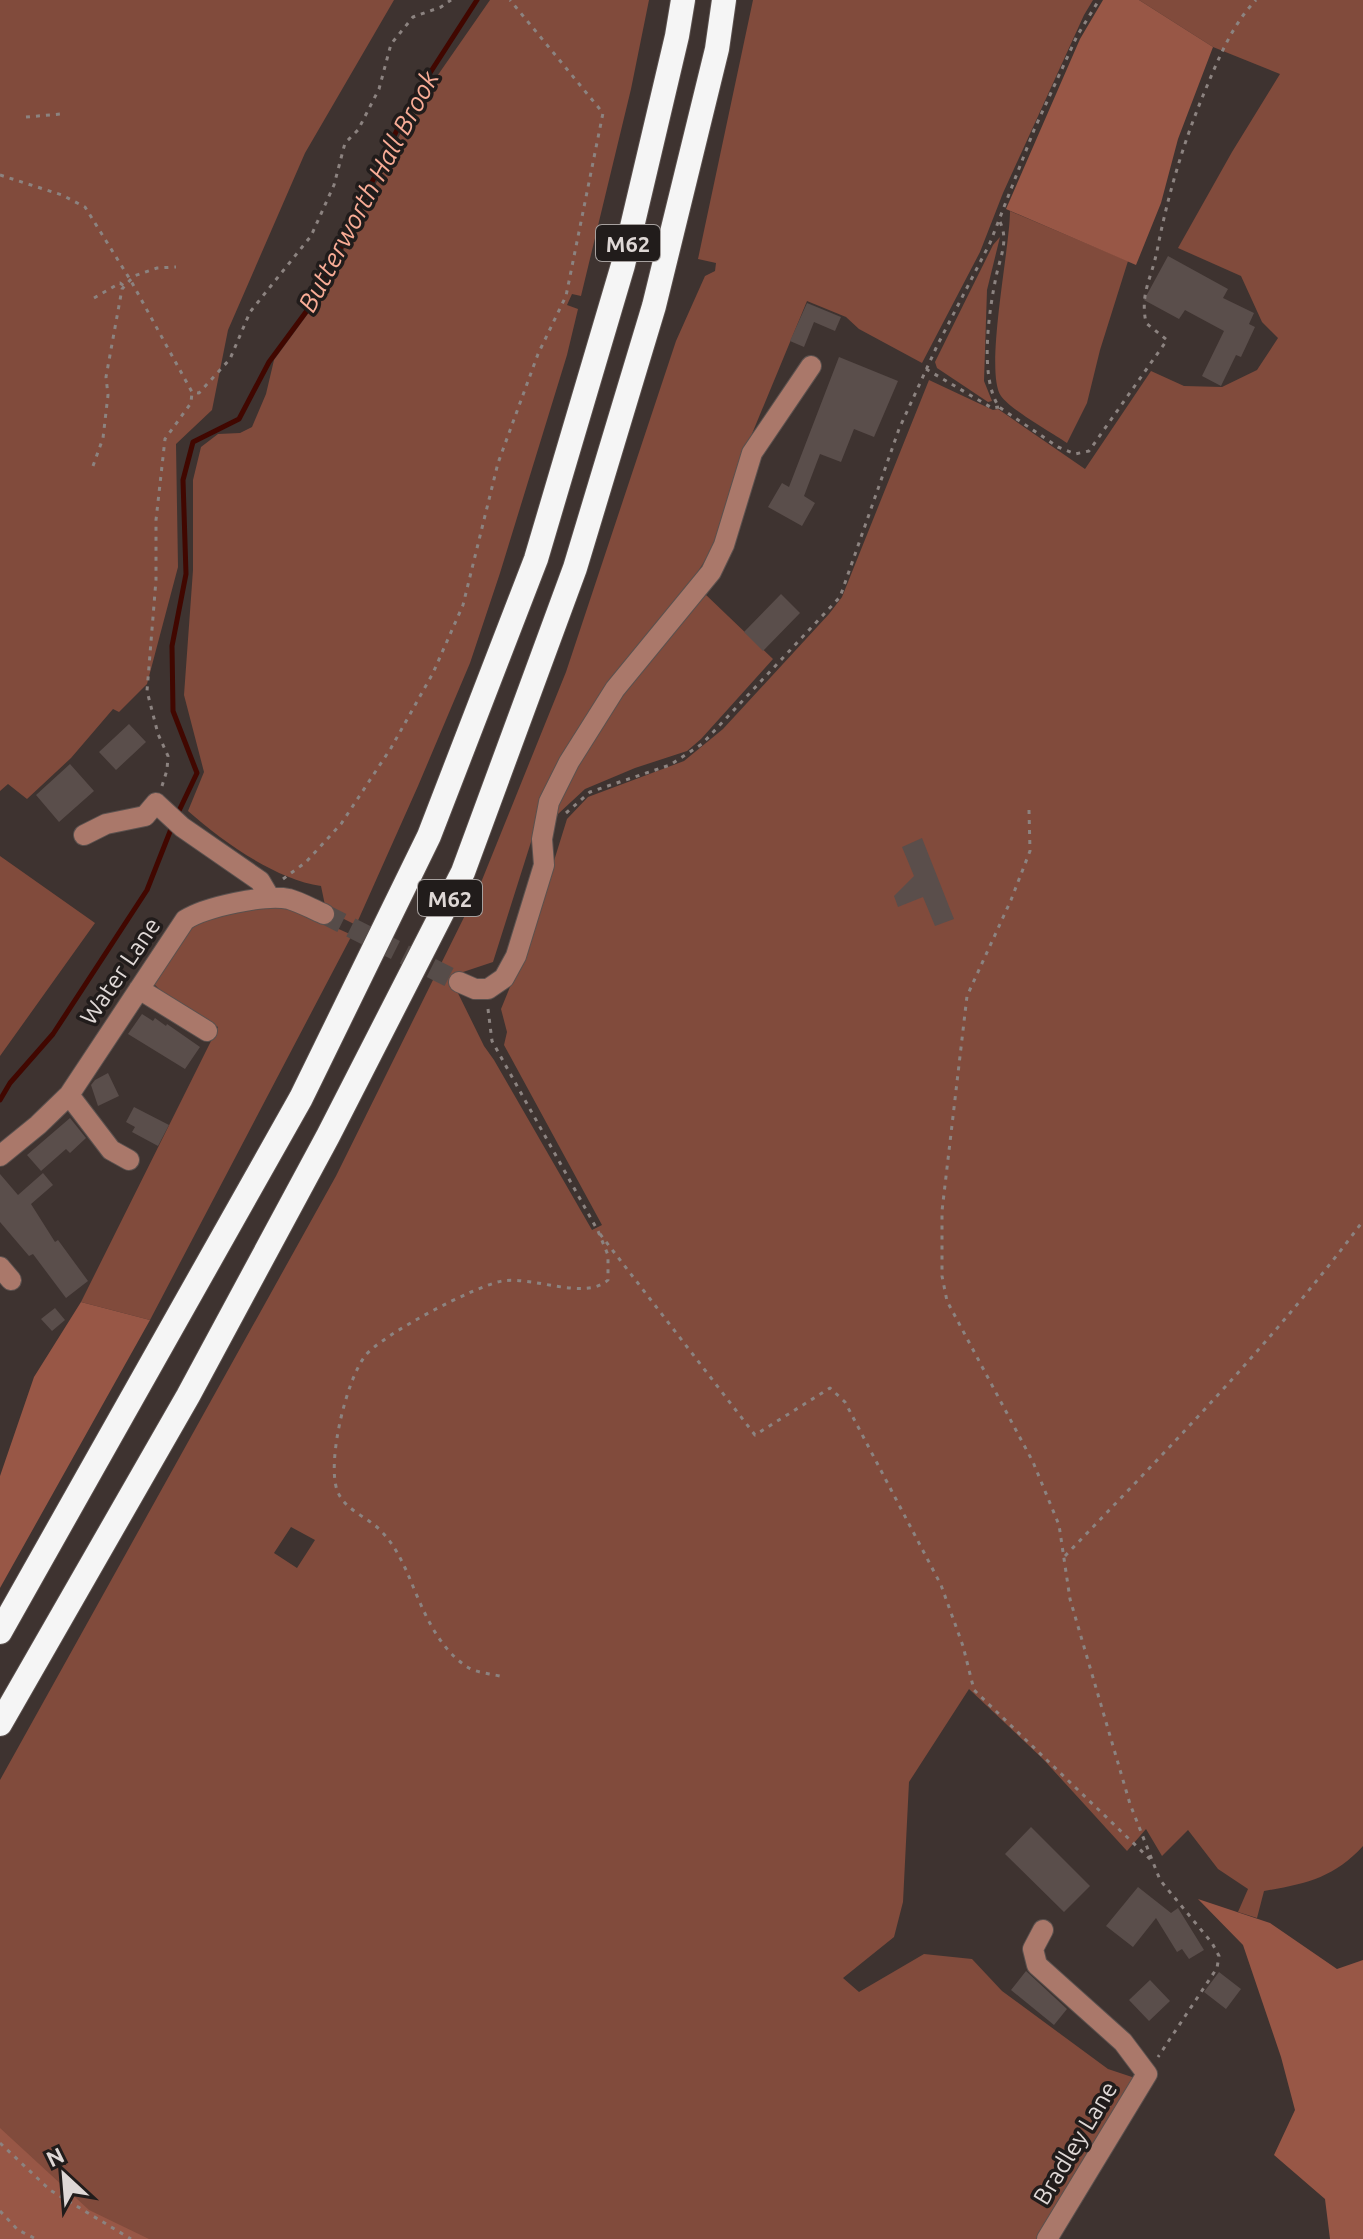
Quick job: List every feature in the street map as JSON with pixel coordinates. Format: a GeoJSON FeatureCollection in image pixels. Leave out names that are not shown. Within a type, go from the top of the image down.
{"type":"FeatureCollection","features":[{"type":"Feature","properties":{"kind":"highway","name":"M62"},"geometry":{"type":"LineString","coordinates":[[0,1632],[301,1098],[429,836],[536,559],[623,265],[683,0]]}},
{"type":"Feature","properties":{"kind":"highway","name":"M62"},"geometry":{"type":"LineString","coordinates":[[0,1724],[195,1383],[328,1136],[463,872],[575,568],[654,306],[717,49],[724,0]]}},
{"type":"Feature","properties":{"kind":"street"},"geometry":{"type":"LineString","coordinates":[[459,982],[475,989],[488,989],[504,978],[516,956],[544,865],[542,839],[549,802],[569,762],[615,689],[711,572],[724,545],[752,453],[811,366]]}},
{"type":"Feature","properties":{"kind":"street"},"geometry":{"type":"LineString","coordinates":[[84,835],[106,824],[145,816],[156,803],[182,827],[260,881],[269,894]]}},
{"type":"Feature","properties":{"kind":"street","name":"Water Lane"},"geometry":{"type":"LineString","coordinates":[[0,1156],[69,1095],[185,920],[207,910],[269,894],[324,914]]}},
{"type":"Feature","properties":{"kind":"street"},"geometry":{"type":"LineString","coordinates":[[139,989],[207,1031]]}},
{"type":"Feature","properties":{"kind":"street"},"geometry":{"type":"LineString","coordinates":[[69,1095],[111,1150],[129,1160]]}},
{"type":"Feature","properties":{"kind":"street"},"geometry":{"type":"LineString","coordinates":[[1043,1930],[1033,1949],[1037,1965],[1123,2042],[1147,2074]]}},
{"type":"Feature","properties":{"kind":"street","name":"Bradley Lane"},"geometry":{"type":"LineString","coordinates":[[1047,2239],[1147,2074]]}},
{"type":"Feature","properties":{"kind":"path"},"geometry":{"type":"LineString","coordinates":[[192,392],[199,393],[230,359],[250,312],[311,236],[334,185],[345,143],[358,130],[379,89],[391,44],[413,17],[451,0]]}},
{"type":"Feature","properties":{"kind":"path"},"geometry":{"type":"LineString","coordinates":[[269,894],[306,862],[341,824],[391,748],[433,673],[463,605],[498,463],[538,354],[566,296],[603,113],[510,0]]}},
{"type":"Feature","properties":{"kind":"path"},"geometry":{"type":"LineString","coordinates":[[558,821],[590,792],[670,765],[702,744],[840,597],[899,429],[999,220],[1034,130],[1077,36],[1099,0]]}},
{"type":"Feature","properties":{"kind":"path"},"geometry":{"type":"LineString","coordinates":[[999,220],[1005,234],[989,342],[988,381],[993,397],[999,407],[1058,447],[1075,454],[1089,451],[1167,340],[1146,323],[1142,304],[1166,204],[1187,134],[1221,51],[1256,0]]}},
{"type":"Feature","properties":{"kind":"path"},"geometry":{"type":"LineString","coordinates":[[26,117],[61,114]]}},
{"type":"Feature","properties":{"kind":"path"},"geometry":{"type":"LineString","coordinates":[[0,175],[62,195],[85,207],[130,279],[192,392],[191,403],[165,439],[156,520],[156,580],[147,691],[158,734],[168,756],[167,770],[156,803]]}},
{"type":"Feature","properties":{"kind":"path"},"geometry":{"type":"LineString","coordinates":[[93,466],[103,438],[108,395],[106,377],[124,286],[130,279],[157,268],[176,267]]}},
{"type":"Feature","properties":{"kind":"path"},"geometry":{"type":"LineString","coordinates":[[94,298],[120,283],[124,286]]}},
{"type":"Feature","properties":{"kind":"path"},"geometry":{"type":"LineString","coordinates":[[926,369],[992,408],[999,407]]}},
{"type":"Feature","properties":{"kind":"path"},"geometry":{"type":"LineString","coordinates":[[1029,810],[1030,851],[967,996],[942,1211],[942,1276],[947,1301],[1033,1462],[1059,1525],[1070,1599],[1103,1715],[1130,1804],[1160,1880],[1212,1943],[1219,1956],[1217,1968],[1147,2074]]}},
{"type":"Feature","properties":{"kind":"path"},"geometry":{"type":"LineString","coordinates":[[488,989],[492,1041],[598,1231],[608,1255],[608,1280],[600,1287],[588,1290],[535,1280],[502,1281],[472,1291],[380,1341],[366,1355],[355,1373],[340,1426],[334,1466],[339,1495],[388,1539],[444,1645],[471,1670],[504,1677]]}},
{"type":"Feature","properties":{"kind":"path"},"geometry":{"type":"LineString","coordinates":[[1065,1556],[1227,1387],[1329,1267],[1363,1221]]}},
{"type":"Feature","properties":{"kind":"path"},"geometry":{"type":"LineString","coordinates":[[598,1231],[755,1435],[830,1388],[845,1402],[941,1585],[963,1646],[974,1690],[1155,1864]]}},
{"type":"Feature","properties":{"kind":"path"},"geometry":{"type":"LineString","coordinates":[[0,2143],[50,2190],[131,2239]]}},
{"type":"Feature","properties":{"kind":"path"},"geometry":{"type":"LineString","coordinates":[[0,2211],[18,2230],[36,2239]]}},
{"type":"Feature","properties":{"kind":"shaded area"},"geometry":{"type":"Polygon","coordinates":[[[0,0],[394,0],[305,153],[228,330],[212,410],[176,444],[178,567],[147,684],[119,712],[113,709],[71,758],[27,799],[8,784],[0,791],[0,0]]]}},
{"type":"Feature","properties":{"kind":"shaded area"},"geometry":{"type":"Polygon","coordinates":[[[490,0],[649,0],[581,296],[572,294],[567,305],[578,309],[567,355],[500,573],[470,663],[356,925],[326,910],[321,886],[286,876],[250,858],[188,811],[204,772],[184,695],[193,570],[193,480],[201,447],[218,434],[240,433],[252,427],[266,394],[274,360],[321,296],[408,118],[490,0]]]}},
{"type":"Feature","properties":{"kind":"shaded area"},"geometry":{"type":"Polygon","coordinates":[[[753,0],[1093,0],[1003,193],[980,252],[922,363],[859,329],[846,317],[807,301],[742,458],[720,537],[537,823],[493,962],[463,972],[454,985],[484,1046],[592,1230],[602,1225],[504,1045],[507,1032],[501,1009],[530,938],[567,819],[588,797],[684,761],[723,729],[829,614],[842,597],[929,380],[993,410],[998,409],[1085,469],[1151,371],[1184,386],[1222,387],[1257,370],[1278,338],[1262,322],[1241,276],[1178,248],[1280,74],[1213,47],[1139,0],[1363,0],[1363,1846],[1341,1866],[1318,1878],[1264,1891],[1257,1918],[1238,1912],[1248,1889],[1218,1869],[1188,1830],[1162,1856],[1146,1829],[1127,1851],[1043,1759],[969,1689],[909,1782],[903,1902],[894,1937],[843,1978],[859,1992],[924,1954],[972,1959],[1002,1991],[1108,2069],[1135,2078],[1037,2239],[0,2239],[0,1780],[336,1176],[480,885],[566,672],[676,341],[705,276],[715,271],[716,263],[698,259],[753,0]],[[291,1527],[274,1553],[297,1568],[315,1540],[291,1527]]]}},
{"type":"Feature","properties":{"kind":"shaded area"},"geometry":{"type":"Polygon","coordinates":[[[1103,0],[1139,0],[1213,47],[1178,139],[1161,203],[1136,265],[1006,209],[1080,39],[1103,0]]]}},
{"type":"Feature","properties":{"kind":"shaded area"},"geometry":{"type":"Polygon","coordinates":[[[1010,211],[1128,261],[1087,403],[1067,443],[1006,402],[997,383],[996,337],[1010,211]]]}},
{"type":"Feature","properties":{"kind":"shaded area"},"geometry":{"type":"Polygon","coordinates":[[[1000,237],[987,290],[984,381],[992,401],[988,402],[937,368],[935,362],[993,245],[1000,237]]]}},
{"type":"Feature","properties":{"kind":"shaded area"},"geometry":{"type":"Polygon","coordinates":[[[704,593],[773,659],[687,751],[585,789],[558,814],[548,840],[554,804],[610,703],[704,593]]]}},
{"type":"Feature","properties":{"kind":"shaded area"},"geometry":{"type":"Polygon","coordinates":[[[0,856],[95,923],[0,1056],[0,856]]]}},
{"type":"Feature","properties":{"kind":"shaded area"},"geometry":{"type":"Polygon","coordinates":[[[281,903],[352,935],[150,1320],[81,1302],[218,1027],[170,1000],[153,983],[195,920],[281,903]]]}},
{"type":"Feature","properties":{"kind":"shaded area"},"geometry":{"type":"Polygon","coordinates":[[[81,1302],[150,1320],[0,1588],[0,1476],[34,1377],[81,1302]]]}},
{"type":"Feature","properties":{"kind":"shaded area"},"geometry":{"type":"Polygon","coordinates":[[[1198,1899],[1270,1923],[1337,1969],[1363,1960],[1363,2239],[1330,2239],[1325,2199],[1274,2155],[1295,2110],[1281,2057],[1243,1945],[1198,1899]]]}},
{"type":"Feature","properties":{"kind":"shaded area"},"geometry":{"type":"Polygon","coordinates":[[[0,2128],[89,2210],[149,2239],[0,2239],[0,2128]]]}},
{"type":"Feature","properties":{"kind":"building"},"geometry":{"type":"Polygon","coordinates":[[[1168,256],[1228,289],[1223,298],[1254,313],[1249,324],[1255,327],[1241,357],[1236,355],[1221,386],[1202,376],[1224,331],[1185,310],[1179,319],[1144,300],[1168,256]]]}},
{"type":"Feature","properties":{"kind":"building"},"geometry":{"type":"Polygon","coordinates":[[[807,303],[841,317],[835,331],[814,322],[804,347],[790,341],[807,303]]]}},
{"type":"Feature","properties":{"kind":"building"},"geometry":{"type":"Polygon","coordinates":[[[839,357],[898,381],[874,437],[854,429],[841,462],[820,454],[804,496],[815,503],[802,526],[768,507],[782,483],[789,487],[839,357]]]}},
{"type":"Feature","properties":{"kind":"building"},"geometry":{"type":"Polygon","coordinates":[[[781,594],[800,613],[763,651],[744,632],[781,594]]]}},
{"type":"Feature","properties":{"kind":"building"},"geometry":{"type":"Polygon","coordinates":[[[129,724],[146,742],[116,770],[99,752],[129,724]]]}},
{"type":"Feature","properties":{"kind":"building"},"geometry":{"type":"Polygon","coordinates":[[[70,764],[94,791],[59,822],[36,795],[70,764]]]}},
{"type":"Feature","properties":{"kind":"building"},"geometry":{"type":"Polygon","coordinates":[[[922,838],[954,919],[935,926],[923,897],[898,907],[894,896],[914,876],[902,847],[922,838]]]}},
{"type":"Feature","properties":{"kind":"building"},"geometry":{"type":"Polygon","coordinates":[[[142,1014],[153,1021],[155,1018],[167,1024],[200,1047],[185,1069],[128,1034],[142,1014]]]}},
{"type":"Feature","properties":{"kind":"building"},"geometry":{"type":"Polygon","coordinates":[[[108,1073],[119,1096],[98,1106],[91,1085],[108,1073]]]}},
{"type":"Feature","properties":{"kind":"building"},"geometry":{"type":"Polygon","coordinates":[[[134,1107],[169,1125],[158,1146],[132,1132],[135,1127],[126,1122],[134,1107]]]}},
{"type":"Feature","properties":{"kind":"building"},"geometry":{"type":"Polygon","coordinates":[[[70,1118],[86,1138],[70,1153],[66,1149],[41,1171],[27,1155],[70,1118]]]}},
{"type":"Feature","properties":{"kind":"building"},"geometry":{"type":"Polygon","coordinates":[[[43,1173],[53,1185],[31,1204],[55,1242],[58,1240],[88,1281],[66,1298],[33,1254],[29,1256],[0,1222],[0,1174],[18,1195],[43,1173]]]}},
{"type":"Feature","properties":{"kind":"building"},"geometry":{"type":"Polygon","coordinates":[[[55,1308],[65,1320],[52,1331],[41,1319],[55,1308]]]}},
{"type":"Feature","properties":{"kind":"building"},"geometry":{"type":"Polygon","coordinates":[[[1031,1827],[1090,1886],[1064,1912],[1005,1854],[1031,1827]]]}},
{"type":"Feature","properties":{"kind":"building"},"geometry":{"type":"Polygon","coordinates":[[[1138,1887],[1171,1913],[1178,1908],[1204,1950],[1189,1959],[1182,1949],[1177,1952],[1156,1918],[1133,1947],[1106,1926],[1138,1887]]]}},
{"type":"Feature","properties":{"kind":"building"},"geometry":{"type":"Polygon","coordinates":[[[1026,1971],[1067,2009],[1054,2025],[1011,1990],[1026,1971]]]}},
{"type":"Feature","properties":{"kind":"building"},"geometry":{"type":"Polygon","coordinates":[[[1219,1972],[1241,1989],[1226,2009],[1204,1992],[1219,1972]]]}},
{"type":"Feature","properties":{"kind":"building"},"geometry":{"type":"Polygon","coordinates":[[[1150,1980],[1170,2001],[1149,2021],[1129,2000],[1150,1980]]]}},
{"type":"Feature","properties":{"kind":"waterway","name":"Butterworth Hall Brook"},"geometry":{"type":"LineString","coordinates":[[177,815],[197,773],[173,711],[172,646],[186,574],[183,480],[193,442],[239,419],[269,362],[317,297],[408,107],[477,0]]}},
{"type":"Feature","properties":{"kind":"waterway","name":"Butterworth Hall Brook"},"geometry":{"type":"LineString","coordinates":[[0,1100],[10,1083],[53,1034],[147,890],[173,824]]}},
{"type":"Feature","properties":{"kind":"tunnel"},"geometry":{"type":"LineString","coordinates":[[324,914],[459,982]]}}]}
